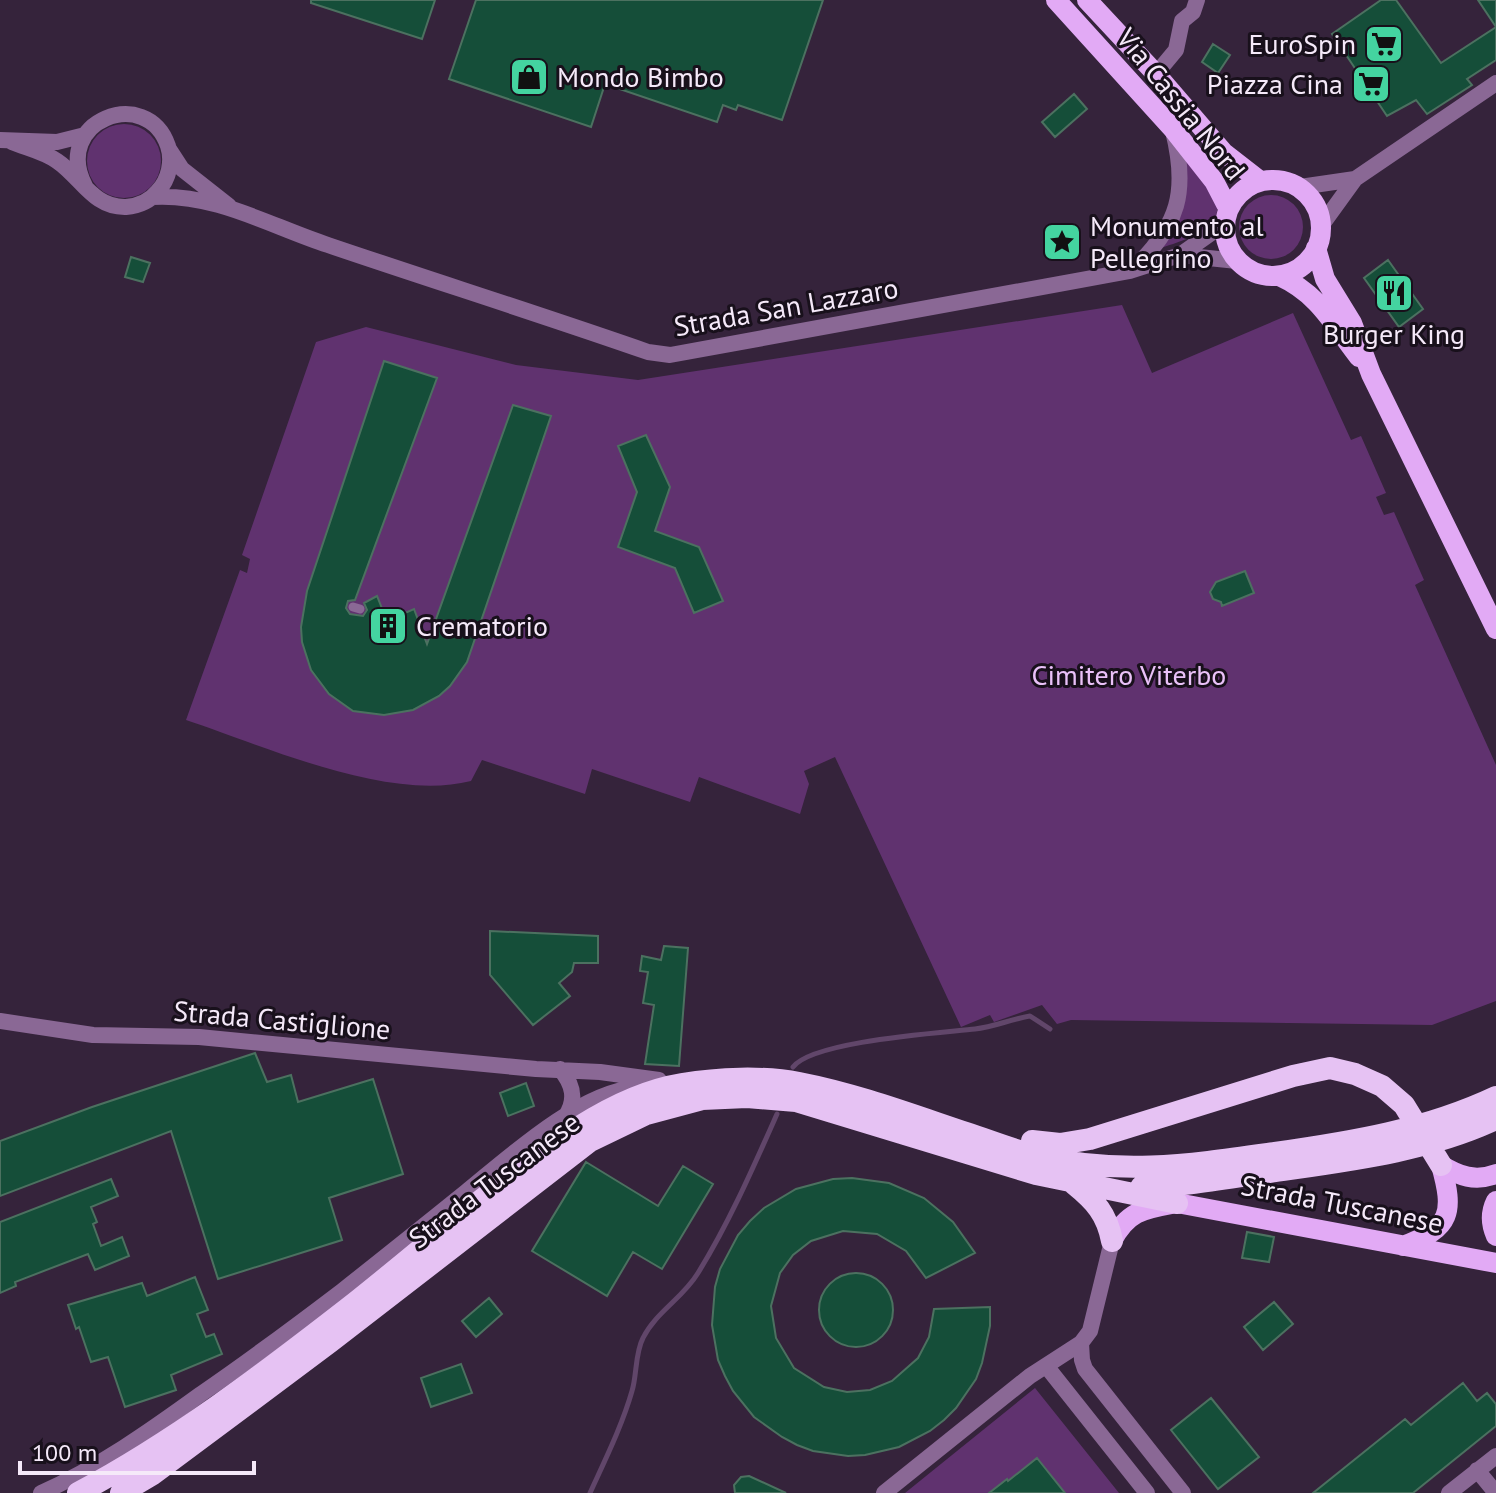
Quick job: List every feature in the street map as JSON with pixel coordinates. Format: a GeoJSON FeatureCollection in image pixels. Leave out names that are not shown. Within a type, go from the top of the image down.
{"type":"FeatureCollection","features":[{"type":"Feature","properties":{"kind":"highway"},"geometry":{"type":"LineString","coordinates":[[932,1121],[1060,1144],[1090,1139],[1293,1076],[1330,1068],[1355,1074],[1382,1086],[1404,1105],[1441,1165]]}},
{"type":"Feature","properties":{"kind":"highway","name":"Strada Tuscanese"},"geometry":{"type":"LineString","coordinates":[[78,1493],[132,1464],[350,1307],[538,1154],[631,1095],[669,1082],[756,1079],[798,1083],[932,1121]]}},
{"type":"Feature","properties":{"kind":"highway","name":"Strada Tuscanese"},"geometry":{"type":"LineString","coordinates":[[121,1493],[153,1474],[330,1342],[590,1141],[646,1114],[702,1099],[747,1097],[796,1101],[1036,1174],[1099,1188]]}},
{"type":"Feature","properties":{"kind":"highway"},"geometry":{"type":"LineString","coordinates":[[932,1121],[1033,1155],[1112,1168],[1150,1168],[1411,1148],[1482,1118],[1496,1097]]}},
{"type":"Feature","properties":{"kind":"highway"},"geometry":{"type":"LineString","coordinates":[[1099,1188],[1172,1186],[1336,1153]]}},
{"type":"Feature","properties":{"kind":"highway"},"geometry":{"type":"LineString","coordinates":[[1073,1183],[1100,1207],[1107,1218],[1112,1241]]}},
{"type":"Feature","properties":{"kind":"highway"},"geometry":{"type":"LineString","coordinates":[[1099,1188],[1177,1203]]}},
{"type":"Feature","properties":{"kind":"main road","name":"Via Cassia Nord"},"geometry":{"type":"LineString","coordinates":[[1056,0],[1173,129],[1214,181],[1226,216],[1229,250],[1237,261]]}},
{"type":"Feature","properties":{"kind":"main road","name":"Via Cassia Nord"},"geometry":{"type":"LineString","coordinates":[[1087,0],[1224,153],[1260,181]]}},
{"type":"Feature","properties":{"kind":"main road","name":"Via Cassia Nord"},"geometry":{"type":"LineString","coordinates":[[1226,216],[1240,192],[1260,181],[1274,179],[1300,187]]}},
{"type":"Feature","properties":{"kind":"main road"},"geometry":{"type":"LineString","coordinates":[[1279,276],[1304,265],[1316,248],[1321,226],[1312,199],[1300,187]]}},
{"type":"Feature","properties":{"kind":"main road"},"geometry":{"type":"LineString","coordinates":[[1316,248],[1319,265],[1352,323],[1371,374],[1496,629]]}},
{"type":"Feature","properties":{"kind":"main road"},"geometry":{"type":"LineString","coordinates":[[1237,261],[1254,272],[1279,276],[1306,290],[1371,374]]}},
{"type":"Feature","properties":{"kind":"main road"},"geometry":{"type":"LineString","coordinates":[[1442,516],[1487,583],[1496,591]]}},
{"type":"Feature","properties":{"kind":"main road"},"geometry":{"type":"LineString","coordinates":[[1441,1165],[1459,1176],[1483,1179],[1496,1174]]}},
{"type":"Feature","properties":{"kind":"main road"},"geometry":{"type":"LineString","coordinates":[[1403,1246],[1423,1239],[1438,1229],[1447,1215],[1449,1195],[1441,1165]]}},
{"type":"Feature","properties":{"kind":"main road"},"geometry":{"type":"LineString","coordinates":[[1496,1201],[1492,1209],[1492,1227],[1496,1236]]}},
{"type":"Feature","properties":{"kind":"main road"},"geometry":{"type":"LineString","coordinates":[[1112,1241],[1127,1218],[1177,1203]]}},
{"type":"Feature","properties":{"kind":"main road","name":"Strada Tuscanese"},"geometry":{"type":"LineString","coordinates":[[1177,1203],[1496,1263]]}},
{"type":"Feature","properties":{"kind":"street"},"geometry":{"type":"LineString","coordinates":[[1156,74],[1176,50],[1182,21],[1193,12],[1197,0]]}},
{"type":"Feature","properties":{"kind":"street"},"geometry":{"type":"LineString","coordinates":[[1321,226],[1355,179],[1496,83]]}},
{"type":"Feature","properties":{"kind":"street","name":"Strada San Lazzaro"},"geometry":{"type":"LineString","coordinates":[[6,141],[57,142],[85,135],[104,118],[119,114],[134,115],[156,127],[182,169],[231,207]]}},
{"type":"Feature","properties":{"kind":"street"},"geometry":{"type":"LineString","coordinates":[[1130,271],[1163,236],[1179,203],[1181,170],[1173,129]]}},
{"type":"Feature","properties":{"kind":"street"},"geometry":{"type":"LineString","coordinates":[[85,135],[77,161],[85,186]]}},
{"type":"Feature","properties":{"kind":"street","name":"Strada San Lazzaro"},"geometry":{"type":"LineString","coordinates":[[6,141],[56,159],[98,199],[120,207],[139,204],[152,197],[174,196],[231,207],[337,248],[648,352],[670,355],[1130,271],[1180,255],[1226,216]]}},
{"type":"Feature","properties":{"kind":"street"},"geometry":{"type":"LineString","coordinates":[[152,197],[167,177],[169,149]]}},
{"type":"Feature","properties":{"kind":"street"},"geometry":{"type":"LineString","coordinates":[[1300,187],[1355,179]]}},
{"type":"Feature","properties":{"kind":"street","name":"Strada San Lazzaro"},"geometry":{"type":"LineString","coordinates":[[1180,255],[1237,261]]}},
{"type":"Feature","properties":{"kind":"street","name":"Strada Castiglione"},"geometry":{"type":"LineString","coordinates":[[0,1021],[93,1035],[199,1037],[560,1069],[669,1082]]}},
{"type":"Feature","properties":{"kind":"street"},"geometry":{"type":"LineString","coordinates":[[560,1069],[567,1077],[572,1093],[570,1110],[564,1118]]}},
{"type":"Feature","properties":{"kind":"street","name":"Strada Tuscanese"},"geometry":{"type":"LineString","coordinates":[[41,1493],[70,1480],[144,1436],[342,1291],[564,1118],[605,1095],[631,1095]]}},
{"type":"Feature","properties":{"kind":"street"},"geometry":{"type":"LineString","coordinates":[[884,1493],[1030,1376],[1081,1343],[1090,1331],[1112,1241]]}},
{"type":"Feature","properties":{"kind":"street"},"geometry":{"type":"LineString","coordinates":[[1081,1343],[1085,1369],[1183,1493]]}},
{"type":"Feature","properties":{"kind":"street"},"geometry":{"type":"LineString","coordinates":[[1047,1367],[1147,1493]]}},
{"type":"Feature","properties":{"kind":"street"},"geometry":{"type":"LineString","coordinates":[[1116,1454],[1138,1437]]}},
{"type":"Feature","properties":{"kind":"street"},"geometry":{"type":"LineString","coordinates":[[1449,1493],[1496,1456]]}},
{"type":"Feature","properties":{"kind":"street"},"geometry":{"type":"LineString","coordinates":[[1477,1470],[1496,1493]]}},
{"type":"Feature","properties":{"kind":"green space"},"geometry":{"type":"Polygon","coordinates":[[[124,124],[138,127],[150,135],[158,147],[161,161],[158,175],[150,187],[138,195],[124,198],[110,195],[98,187],[90,175],[87,161],[90,147],[98,135],[110,127],[124,124]]]}},
{"type":"Feature","properties":{"kind":"green space"},"geometry":{"type":"Polygon","coordinates":[[[1186,160],[1212,191],[1217,207],[1216,217],[1192,237],[1161,248],[1186,160]]]}},
{"type":"Feature","properties":{"kind":"green space"},"geometry":{"type":"Polygon","coordinates":[[[1271,195],[1294,204],[1303,227],[1294,250],[1271,259],[1248,250],[1239,227],[1248,204],[1271,195]]]}},
{"type":"Feature","properties":{"kind":"green space","name":"Cimitero Viterbo"},"geometry":{"type":"Polygon","coordinates":[[[1122,305],[1152,373],[1293,313],[1351,440],[1361,436],[1386,493],[1376,497],[1384,515],[1394,512],[1424,580],[1415,585],[1496,765],[1496,1001],[1432,1025],[1071,1020],[1057,1024],[1042,1005],[994,1022],[990,1015],[961,1027],[835,757],[804,771],[809,784],[800,814],[699,777],[690,802],[592,769],[585,794],[482,760],[471,781],[438,786],[403,784],[366,778],[290,757],[186,720],[240,570],[247,573],[250,559],[242,555],[316,342],[366,327],[516,365],[638,380],[1122,305]]]}},
{"type":"Feature","properties":{"kind":"green space"},"geometry":{"type":"Polygon","coordinates":[[[1035,1388],[1119,1493],[1059,1493],[1062,1489],[1036,1458],[1027,1466],[1029,1469],[1011,1484],[1007,1479],[997,1487],[1000,1493],[905,1493],[1035,1388]]]}},
{"type":"Feature","properties":{"kind":"building"},"geometry":{"type":"Polygon","coordinates":[[[311,0],[435,0],[422,39],[311,3],[311,0]]]}},
{"type":"Feature","properties":{"kind":"building"},"geometry":{"type":"Polygon","coordinates":[[[476,0],[823,0],[782,120],[738,105],[736,110],[723,105],[717,122],[605,84],[591,127],[449,79],[476,0]]]}},
{"type":"Feature","properties":{"kind":"building"},"geometry":{"type":"Polygon","coordinates":[[[1381,0],[1396,0],[1441,63],[1496,27],[1496,60],[1467,79],[1472,85],[1427,114],[1416,100],[1387,116],[1332,34],[1381,0]]]}},
{"type":"Feature","properties":{"kind":"building"},"geometry":{"type":"Polygon","coordinates":[[[1478,0],[1496,0],[1496,27],[1478,0]]]}},
{"type":"Feature","properties":{"kind":"building"},"geometry":{"type":"Polygon","coordinates":[[[1213,44],[1230,55],[1218,73],[1202,62],[1213,44]]]}},
{"type":"Feature","properties":{"kind":"building"},"geometry":{"type":"Polygon","coordinates":[[[1074,94],[1087,109],[1055,137],[1042,122],[1074,94]]]}},
{"type":"Feature","properties":{"kind":"building"},"geometry":{"type":"Polygon","coordinates":[[[131,257],[150,263],[143,282],[125,277],[131,257]]]}},
{"type":"Feature","properties":{"kind":"building","name":"Burger King"},"geometry":{"type":"Polygon","coordinates":[[[1388,260],[1423,309],[1399,327],[1364,278],[1388,260]]]}},
{"type":"Feature","properties":{"kind":"building"},"geometry":{"type":"Polygon","coordinates":[[[384,361],[437,378],[355,600],[348,601],[346,608],[350,614],[363,616],[367,610],[364,603],[377,596],[387,621],[414,609],[427,644],[513,405],[551,416],[467,662],[439,696],[413,710],[384,715],[353,711],[329,694],[311,670],[302,642],[301,627],[307,591],[384,361]]]}},
{"type":"Feature","properties":{"kind":"building"},"geometry":{"type":"Polygon","coordinates":[[[646,435],[670,487],[655,531],[699,547],[723,601],[694,613],[675,568],[618,547],[637,492],[618,446],[646,435]]]}},
{"type":"Feature","properties":{"kind":"building"},"geometry":{"type":"Polygon","coordinates":[[[1245,571],[1254,593],[1222,606],[1221,602],[1213,599],[1210,592],[1216,582],[1245,571]]]}},
{"type":"Feature","properties":{"kind":"building"},"geometry":{"type":"Polygon","coordinates":[[[490,931],[598,936],[598,963],[574,963],[572,972],[559,983],[570,996],[533,1025],[490,975],[490,931]]]}},
{"type":"Feature","properties":{"kind":"building"},"geometry":{"type":"Polygon","coordinates":[[[664,946],[688,948],[679,1066],[645,1064],[654,1005],[643,1003],[648,972],[640,971],[642,956],[661,960],[664,946]]]}},
{"type":"Feature","properties":{"kind":"building"},"geometry":{"type":"Polygon","coordinates":[[[255,1053],[267,1082],[291,1075],[298,1102],[373,1079],[403,1174],[329,1198],[342,1240],[218,1279],[171,1131],[0,1196],[0,1141],[255,1053]]]}},
{"type":"Feature","properties":{"kind":"building"},"geometry":{"type":"Polygon","coordinates":[[[526,1083],[534,1106],[508,1116],[500,1093],[526,1083]]]}},
{"type":"Feature","properties":{"kind":"building"},"geometry":{"type":"Polygon","coordinates":[[[586,1162],[658,1206],[683,1166],[713,1184],[662,1269],[633,1252],[607,1296],[532,1251],[586,1162]]]}},
{"type":"Feature","properties":{"kind":"building"},"geometry":{"type":"Polygon","coordinates":[[[111,1179],[118,1196],[91,1207],[97,1222],[93,1224],[101,1246],[122,1237],[129,1256],[95,1270],[88,1254],[15,1282],[16,1286],[0,1293],[0,1222],[111,1179]]]}},
{"type":"Feature","properties":{"kind":"building"},"geometry":{"type":"Polygon","coordinates":[[[833,1179],[889,1183],[924,1198],[953,1222],[975,1253],[926,1278],[906,1251],[877,1234],[843,1231],[811,1241],[793,1255],[780,1273],[771,1306],[776,1338],[794,1368],[824,1387],[847,1392],[870,1390],[892,1381],[918,1358],[929,1337],[934,1309],[990,1307],[990,1326],[976,1379],[944,1420],[899,1447],[848,1456],[813,1451],[797,1445],[754,1417],[725,1376],[718,1360],[712,1325],[715,1287],[720,1269],[738,1235],[750,1221],[764,1208],[796,1189],[833,1179]]]}},
{"type":"Feature","properties":{"kind":"building"},"geometry":{"type":"Polygon","coordinates":[[[1247,1232],[1274,1237],[1269,1262],[1242,1258],[1247,1232]]]}},
{"type":"Feature","properties":{"kind":"building"},"geometry":{"type":"Polygon","coordinates":[[[849,1273],[863,1273],[877,1279],[887,1289],[893,1310],[887,1331],[877,1341],[863,1347],[849,1347],[835,1341],[825,1331],[819,1317],[819,1303],[825,1289],[835,1279],[849,1273]]]}},
{"type":"Feature","properties":{"kind":"building"},"geometry":{"type":"Polygon","coordinates":[[[195,1277],[208,1310],[197,1314],[206,1337],[214,1334],[222,1354],[171,1375],[176,1390],[125,1407],[108,1357],[91,1362],[68,1305],[142,1283],[147,1296],[195,1277]]]}},
{"type":"Feature","properties":{"kind":"building"},"geometry":{"type":"Polygon","coordinates":[[[489,1298],[502,1314],[476,1337],[462,1321],[489,1298]]]}},
{"type":"Feature","properties":{"kind":"building"},"geometry":{"type":"Polygon","coordinates":[[[1274,1302],[1293,1324],[1263,1350],[1244,1327],[1274,1302]]]}},
{"type":"Feature","properties":{"kind":"building"},"geometry":{"type":"Polygon","coordinates":[[[461,1364],[472,1393],[431,1407],[421,1378],[461,1364]]]}},
{"type":"Feature","properties":{"kind":"building"},"geometry":{"type":"Polygon","coordinates":[[[1463,1383],[1477,1401],[1487,1393],[1496,1404],[1496,1426],[1413,1493],[1313,1493],[1405,1419],[1411,1425],[1463,1383]]]}},
{"type":"Feature","properties":{"kind":"building"},"geometry":{"type":"Polygon","coordinates":[[[1211,1398],[1259,1457],[1218,1489],[1171,1430],[1211,1398]]]}},
{"type":"Feature","properties":{"kind":"building"},"geometry":{"type":"Polygon","coordinates":[[[1037,1458],[1065,1493],[989,1493],[1008,1481],[1037,1458]]]}},
{"type":"Feature","properties":{"kind":"building"},"geometry":{"type":"Polygon","coordinates":[[[749,1476],[786,1493],[735,1493],[734,1485],[741,1477],[749,1476]]]}},
{"type":"Feature","properties":{"kind":"waterway"},"geometry":{"type":"LineString","coordinates":[[793,1067],[805,1058],[850,1045],[982,1028],[1030,1016],[1050,1029]]}},
{"type":"Feature","properties":{"kind":"waterway"},"geometry":{"type":"LineString","coordinates":[[590,1493],[628,1404],[643,1338],[655,1320],[698,1273],[750,1175],[777,1114]]}},
{"type":"Feature","properties":{"kind":"place","name":"EuroSpin"},"geometry":{"type":"Point","coordinates":[1384,44]}},
{"type":"Feature","properties":{"kind":"place","name":"Mondo Bimbo"},"geometry":{"type":"Point","coordinates":[529,77]}},
{"type":"Feature","properties":{"kind":"place","name":"Piazza Cina"},"geometry":{"type":"Point","coordinates":[1371,84]}},
{"type":"Feature","properties":{"kind":"place","name":"Monumento al Pellegrino"},"geometry":{"type":"Point","coordinates":[1062,242]}},
{"type":"Feature","properties":{"kind":"place","name":"Burger King"},"geometry":{"type":"Point","coordinates":[1394,293]}},
{"type":"Feature","properties":{"kind":"place","name":"Crematorio"},"geometry":{"type":"Point","coordinates":[388,626]}}]}
